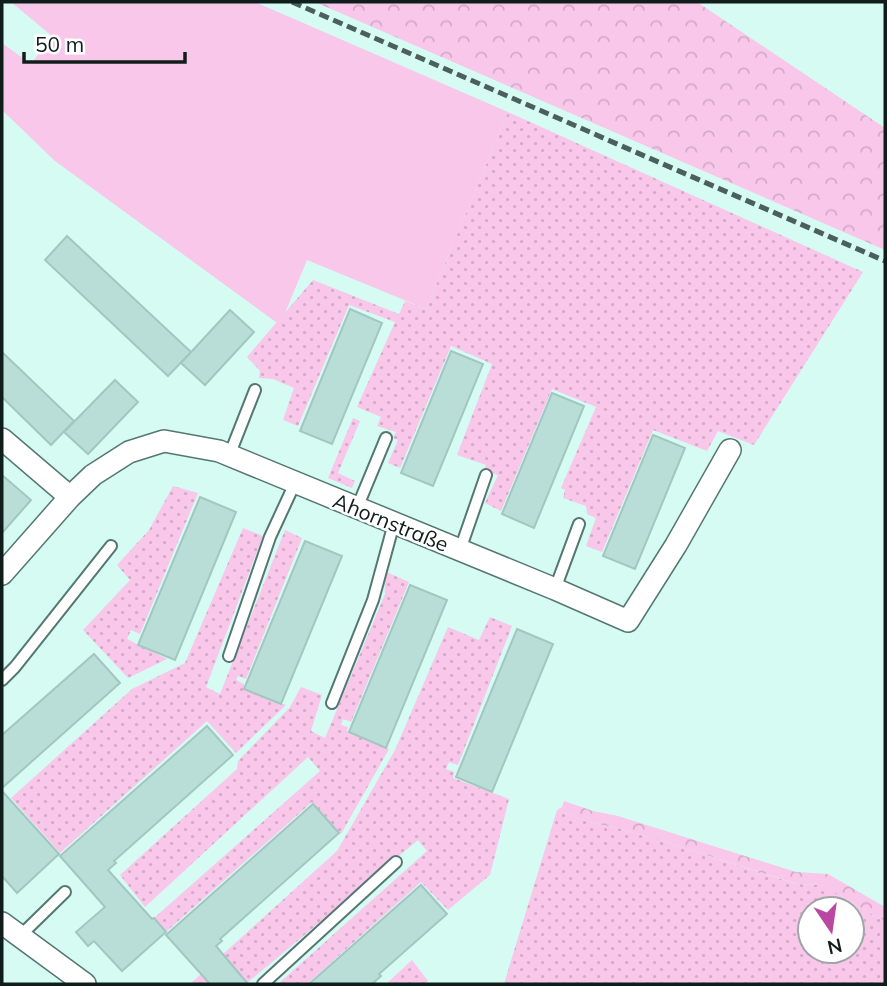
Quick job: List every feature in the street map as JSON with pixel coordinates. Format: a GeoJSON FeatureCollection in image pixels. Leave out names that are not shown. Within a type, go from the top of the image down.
{"type":"FeatureCollection","features":[{"type":"Feature","properties":{"kind":"street"},"geometry":{"type":"LineString","coordinates":[[2,439],[70,497]]}},
{"type":"Feature","properties":{"kind":"street","name":"Ahornstraße"},"geometry":{"type":"LineString","coordinates":[[2,574],[93,475],[129,452],[164,441],[219,451],[628,621],[676,545],[730,450]]}},
{"type":"Feature","properties":{"kind":"street"},"geometry":{"type":"LineString","coordinates":[[2,922],[85,984]]}},
{"type":"Feature","properties":{"kind":"lane"},"geometry":{"type":"LineString","coordinates":[[229,456],[255,390]]}},
{"type":"Feature","properties":{"kind":"lane"},"geometry":{"type":"LineString","coordinates":[[356,508],[386,438]]}},
{"type":"Feature","properties":{"kind":"lane"},"geometry":{"type":"LineString","coordinates":[[460,550],[486,475]]}},
{"type":"Feature","properties":{"kind":"lane"},"geometry":{"type":"LineString","coordinates":[[229,656],[270,537],[295,483]]}},
{"type":"Feature","properties":{"kind":"lane"},"geometry":{"type":"LineString","coordinates":[[332,703],[373,600],[394,523]]}},
{"type":"Feature","properties":{"kind":"lane"},"geometry":{"type":"LineString","coordinates":[[555,589],[579,524]]}},
{"type":"Feature","properties":{"kind":"lane"},"geometry":{"type":"LineString","coordinates":[[2,680],[111,545]]}},
{"type":"Feature","properties":{"kind":"lane"},"geometry":{"type":"LineString","coordinates":[[263,984],[396,862]]}},
{"type":"Feature","properties":{"kind":"lane"},"geometry":{"type":"LineString","coordinates":[[20,936],[65,892]]}},
{"type":"Feature","properties":{"kind":"green space"},"geometry":{"type":"Polygon","coordinates":[[[11,2],[255,2],[508,112],[426,309],[307,260],[280,325],[55,161],[2,110],[2,43],[31,64],[52,36],[11,2]]]}},
{"type":"Feature","properties":{"kind":"green space"},"geometry":{"type":"Polygon","coordinates":[[[315,2],[697,2],[885,128],[885,250],[315,2]]]}},
{"type":"Feature","properties":{"kind":"green space"},"geometry":{"type":"Polygon","coordinates":[[[508,112],[863,272],[754,445],[718,431],[707,451],[653,430],[602,552],[586,546],[596,518],[587,514],[586,506],[563,498],[565,490],[561,488],[596,407],[552,389],[501,511],[485,503],[498,475],[484,471],[486,465],[457,455],[492,364],[451,346],[400,468],[388,463],[398,440],[393,438],[396,432],[377,426],[381,417],[357,407],[395,322],[349,305],[298,426],[283,420],[294,388],[273,379],[259,378],[260,371],[247,357],[313,280],[399,314],[405,301],[426,309],[508,112]]]}},
{"type":"Feature","properties":{"kind":"green space"},"geometry":{"type":"Polygon","coordinates":[[[353,418],[360,421],[338,473],[355,481],[352,488],[328,478],[353,418]]]}},
{"type":"Feature","properties":{"kind":"green space"},"geometry":{"type":"Polygon","coordinates":[[[173,486],[198,493],[140,634],[131,630],[127,639],[167,659],[128,678],[83,630],[130,580],[117,565],[149,530],[173,486]]]}},
{"type":"Feature","properties":{"kind":"green space"},"geometry":{"type":"Polygon","coordinates":[[[243,528],[263,536],[206,687],[220,694],[285,530],[302,538],[246,679],[238,676],[236,680],[244,684],[244,689],[286,705],[236,753],[207,721],[60,853],[11,798],[132,689],[185,663],[243,528]]]}},
{"type":"Feature","properties":{"kind":"green space"},"geometry":{"type":"Polygon","coordinates":[[[384,571],[409,582],[351,722],[343,719],[341,725],[348,727],[347,731],[389,749],[341,834],[312,802],[166,932],[154,918],[320,771],[308,757],[145,907],[120,875],[237,769],[238,761],[290,707],[301,687],[322,695],[311,731],[325,738],[385,594],[384,571]]]}},
{"type":"Feature","properties":{"kind":"green space"},"geometry":{"type":"Polygon","coordinates":[[[490,617],[512,626],[458,765],[449,762],[446,769],[454,772],[453,778],[509,799],[490,875],[448,910],[421,882],[307,984],[278,984],[427,851],[418,840],[247,983],[234,968],[214,984],[190,984],[337,851],[395,750],[448,627],[479,640],[490,617]]]}},
{"type":"Feature","properties":{"kind":"green space"},"geometry":{"type":"Polygon","coordinates":[[[564,801],[796,872],[828,874],[864,895],[840,895],[823,885],[797,884],[663,841],[589,822],[557,810],[562,807],[564,801]]]}},
{"type":"Feature","properties":{"kind":"green space"},"geometry":{"type":"Polygon","coordinates":[[[557,810],[796,884],[823,885],[840,895],[796,895],[796,965],[866,965],[866,911],[885,921],[885,984],[504,984],[557,810]]]}},
{"type":"Feature","properties":{"kind":"green space"},"geometry":{"type":"Polygon","coordinates":[[[866,896],[885,907],[885,921],[866,911],[866,896]]]}},
{"type":"Feature","properties":{"kind":"green space"},"geometry":{"type":"Polygon","coordinates":[[[412,960],[428,981],[425,984],[386,984],[412,960]]]}},
{"type":"Feature","properties":{"kind":"building"},"geometry":{"type":"Polygon","coordinates":[[[67,236],[191,352],[168,376],[45,260],[67,236]]]}},
{"type":"Feature","properties":{"kind":"building"},"geometry":{"type":"Polygon","coordinates":[[[350,309],[382,323],[332,444],[300,431],[350,309]]]}},
{"type":"Feature","properties":{"kind":"building"},"geometry":{"type":"Polygon","coordinates":[[[230,310],[254,332],[205,385],[181,363],[230,310]]]}},
{"type":"Feature","properties":{"kind":"building"},"geometry":{"type":"Polygon","coordinates":[[[451,351],[483,364],[433,486],[401,473],[451,351]]]}},
{"type":"Feature","properties":{"kind":"building"},"geometry":{"type":"Polygon","coordinates":[[[2,352],[74,421],[51,445],[2,397],[2,352]]]}},
{"type":"Feature","properties":{"kind":"building"},"geometry":{"type":"Polygon","coordinates":[[[115,380],[138,402],[88,454],[64,432],[115,380]]]}},
{"type":"Feature","properties":{"kind":"building"},"geometry":{"type":"Polygon","coordinates":[[[552,393],[584,406],[534,528],[502,514],[552,393]]]}},
{"type":"Feature","properties":{"kind":"building"},"geometry":{"type":"Polygon","coordinates":[[[653,435],[685,448],[635,569],[603,556],[653,435]]]}},
{"type":"Feature","properties":{"kind":"building"},"geometry":{"type":"Polygon","coordinates":[[[2,475],[31,500],[2,533],[2,475]]]}},
{"type":"Feature","properties":{"kind":"building"},"geometry":{"type":"Polygon","coordinates":[[[200,497],[236,512],[175,660],[138,645],[200,497]]]}},
{"type":"Feature","properties":{"kind":"building"},"geometry":{"type":"Polygon","coordinates":[[[305,541],[342,556],[281,704],[244,689],[305,541]]]}},
{"type":"Feature","properties":{"kind":"building"},"geometry":{"type":"Polygon","coordinates":[[[410,585],[447,600],[386,748],[349,732],[410,585]]]}},
{"type":"Feature","properties":{"kind":"building"},"geometry":{"type":"Polygon","coordinates":[[[517,629],[553,644],[492,792],[456,777],[517,629]]]}},
{"type":"Feature","properties":{"kind":"building"},"geometry":{"type":"Polygon","coordinates":[[[94,654],[120,683],[2,788],[2,735],[94,654]]]}},
{"type":"Feature","properties":{"kind":"building"},"geometry":{"type":"Polygon","coordinates":[[[207,726],[233,755],[114,861],[116,863],[108,870],[166,932],[122,971],[94,941],[88,946],[76,932],[105,907],[60,856],[207,726]]]}},
{"type":"Feature","properties":{"kind":"building"},"geometry":{"type":"Polygon","coordinates":[[[2,791],[59,854],[17,893],[2,876],[2,791]]]}},
{"type":"Feature","properties":{"kind":"building"},"geometry":{"type":"Polygon","coordinates":[[[313,804],[339,833],[220,939],[222,941],[216,946],[248,984],[210,984],[166,935],[313,804]]]}},
{"type":"Feature","properties":{"kind":"building"},"geometry":{"type":"Polygon","coordinates":[[[421,885],[447,914],[379,974],[381,976],[372,984],[309,984],[421,885]]]}},
{"type":"Feature","properties":{"kind":"railway"},"geometry":{"type":"LineString","coordinates":[[292,2],[885,261]]}}]}
